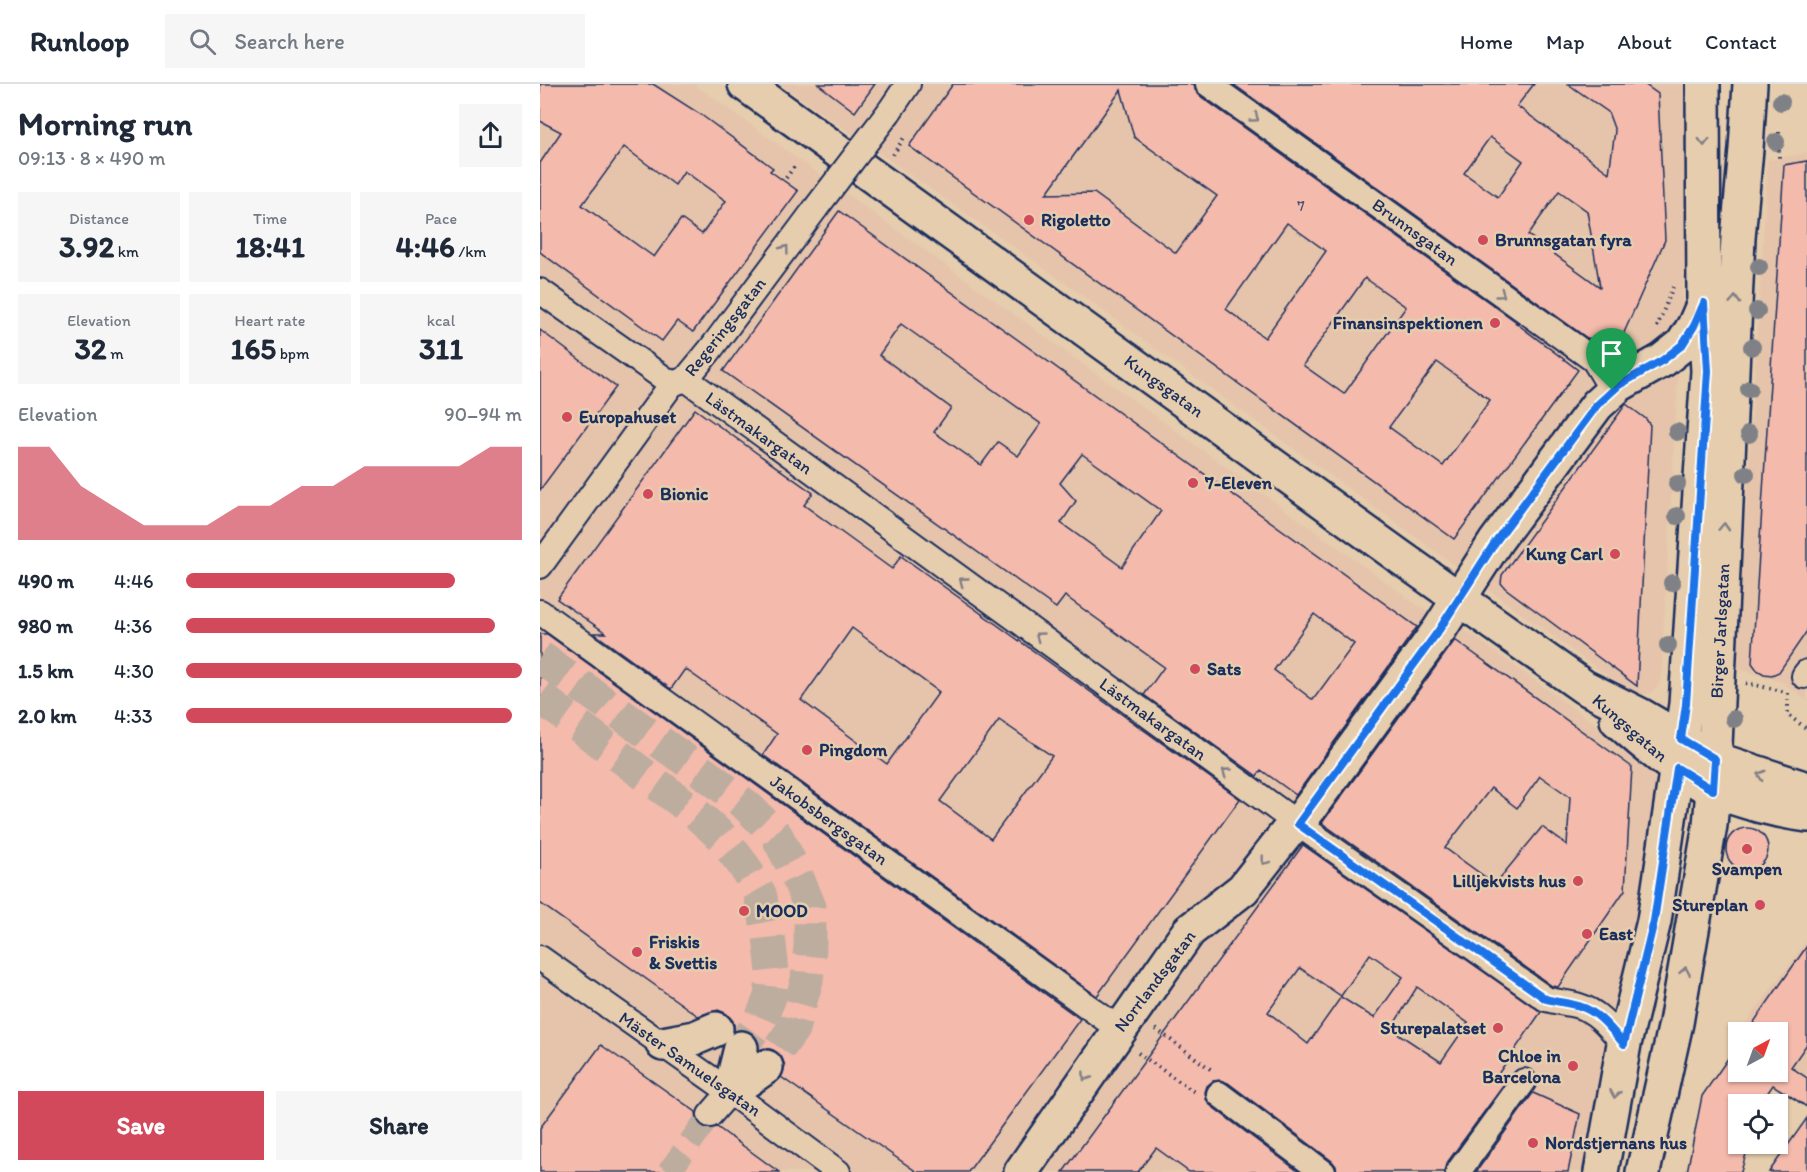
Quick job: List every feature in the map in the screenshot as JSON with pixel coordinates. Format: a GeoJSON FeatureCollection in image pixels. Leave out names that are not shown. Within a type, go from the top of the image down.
{"type":"FeatureCollection","features":[{"type":"Feature","properties":{"kind":"street","name":"Kungsgatan"},"geometry":{"type":"LineString","coordinates":[[745,84],[1584,687],[1619,722],[1695,766]]}},
{"type":"Feature","properties":{"kind":"street","name":"Regeringsgatan"},"geometry":{"type":"LineString","coordinates":[[540,566],[909,84]]}},
{"type":"Feature","properties":{"kind":"street","name":"Brunnsgatan"},"geometry":{"type":"LineString","coordinates":[[1208,84],[1594,360],[1612,390]]}},
{"type":"Feature","properties":{"kind":"street","name":"Birger Jarlsgatan"},"geometry":{"type":"LineString","coordinates":[[1643,1172],[1676,1023],[1709,833],[1695,766],[1686,704],[1708,371],[1704,303],[1703,84]]}},
{"type":"Feature","properties":{"kind":"street","name":"Birger Jarlsgatan"},"geometry":{"type":"LineString","coordinates":[[1625,1172],[1659,1002],[1695,766],[1746,149],[1749,84]]}},
{"type":"Feature","properties":{"kind":"street","name":"Lästmakargatan"},"geometry":{"type":"LineString","coordinates":[[540,291],[679,382],[1546,999],[1592,1011],[1606,1022],[1624,1044]]}},
{"type":"Feature","properties":{"kind":"street","name":"Norrlandsgatan"},"geometry":{"type":"LineString","coordinates":[[1021,1172],[1189,931],[1243,889],[1286,834],[1298,824],[1439,630],[1496,541],[1597,405],[1612,390],[1676,351],[1694,326],[1704,303]]}},
{"type":"Feature","properties":{"kind":"street","name":"Jakobsbergsgatan"},"geometry":{"type":"LineString","coordinates":[[540,612],[1122,1025]]}},
{"type":"Feature","properties":{"kind":"street","name":"Birger Jarlsgatan"},"geometry":{"type":"LineString","coordinates":[[1601,1172],[1624,1044],[1695,766]]}},
{"type":"Feature","properties":{"kind":"street"},"geometry":{"type":"LineString","coordinates":[[1695,766],[1807,789]]}},
{"type":"Feature","properties":{"kind":"street"},"geometry":{"type":"LineString","coordinates":[[1695,766],[1742,800],[1807,815]]}},
{"type":"Feature","properties":{"kind":"street","name":"Mäster Samuelsgatan"},"geometry":{"type":"LineString","coordinates":[[540,958],[663,1044],[720,1103],[838,1172]]}},
{"type":"Feature","properties":{"kind":"street"},"geometry":{"type":"LineString","coordinates":[[663,1044],[695,1038],[741,1048],[720,1103]]}},
{"type":"Feature","properties":{"kind":"street"},"geometry":{"type":"LineString","coordinates":[[1458,1172],[1524,1081]]}},
{"type":"Feature","properties":{"kind":"street"},"geometry":{"type":"LineString","coordinates":[[1219,1094],[1323,1172]]}},
{"type":"Feature","properties":{"kind":"path"},"geometry":{"type":"LineString","coordinates":[[893,156],[908,130]]}},
{"type":"Feature","properties":{"kind":"path"},"geometry":{"type":"LineString","coordinates":[[786,178],[794,167]]}},
{"type":"Feature","properties":{"kind":"path"},"geometry":{"type":"LineString","coordinates":[[1744,682],[1800,680],[1788,715],[1807,729]]}},
{"type":"Feature","properties":{"kind":"path"},"geometry":{"type":"LineString","coordinates":[[1122,1025],[1224,1080],[1219,1094],[1209,1103],[1122,1025]]}},
{"type":"Feature","properties":{"kind":"shaded area"},"geometry":{"type":"Polygon","coordinates":[[[540,84],[694,84],[1426,611],[1464,629],[1649,763],[1656,782],[1637,921],[1587,1172],[540,1172],[540,84]]]}},
{"type":"Feature","properties":{"kind":"shaded area"},"geometry":{"type":"Polygon","coordinates":[[[780,84],[1684,84],[1685,250],[1659,685],[1651,693],[1640,696],[1631,693],[1051,273],[780,84]]]}},
{"type":"Feature","properties":{"kind":"shaded area"},"geometry":{"type":"Polygon","coordinates":[[[1807,153],[1807,701],[1782,682],[1736,668],[1768,160],[1807,153]]]}},
{"type":"Feature","properties":{"kind":"shaded area"},"geometry":{"type":"Polygon","coordinates":[[[1807,941],[1807,1104],[1788,1082],[1788,1022],[1746,1022],[1807,941]]]}},
{"type":"Feature","properties":{"kind":"building"},"geometry":{"type":"Polygon","coordinates":[[[540,84],[653,84],[700,114],[773,168],[770,171],[798,191],[693,332],[677,321],[662,341],[540,252],[540,163],[561,132],[540,121],[540,84]],[[624,147],[582,205],[654,257],[681,219],[702,234],[726,201],[684,171],[675,185],[624,147]]]}},
{"type":"Feature","properties":{"kind":"building"},"geometry":{"type":"Polygon","coordinates":[[[818,84],[875,84],[855,112],[818,84]]]}},
{"type":"Feature","properties":{"kind":"building"},"geometry":{"type":"Polygon","coordinates":[[[953,84],[1194,84],[1200,96],[1518,323],[1516,323],[1578,370],[1454,539],[909,146],[953,84]],[[1121,90],[1046,194],[1094,193],[1176,253],[1217,196],[1134,137],[1121,90]],[[1287,223],[1226,309],[1265,338],[1326,251],[1287,223]],[[1365,278],[1303,365],[1344,394],[1406,307],[1365,278]],[[1437,362],[1389,427],[1443,466],[1490,400],[1437,362]]]}},
{"type":"Feature","properties":{"kind":"building"},"geometry":{"type":"Polygon","coordinates":[[[1233,84],[1534,84],[1517,106],[1609,173],[1615,131],[1608,112],[1568,84],[1644,84],[1658,94],[1665,240],[1619,344],[1587,338],[1233,84]],[[1490,137],[1464,173],[1498,197],[1523,161],[1490,137]],[[1559,191],[1528,235],[1600,287],[1587,211],[1559,191]]]}},
{"type":"Feature","properties":{"kind":"building"},"geometry":{"type":"Polygon","coordinates":[[[1807,161],[1807,631],[1779,672],[1772,675],[1757,670],[1752,663],[1784,165],[1807,161]]]}},
{"type":"Feature","properties":{"kind":"building"},"geometry":{"type":"Polygon","coordinates":[[[839,211],[1417,627],[1296,795],[1261,770],[1257,776],[1144,695],[1164,667],[1065,596],[1056,608],[723,371],[839,211]],[[901,324],[879,355],[951,408],[934,432],[981,465],[998,442],[1018,456],[1041,424],[901,324]],[[1082,454],[1060,483],[1076,501],[1061,523],[1122,567],[1161,511],[1082,454]],[[1314,614],[1274,670],[1313,700],[1354,644],[1314,614]]]}},
{"type":"Feature","properties":{"kind":"building","name":"Europahuset"},"geometry":{"type":"Polygon","coordinates":[[[540,330],[616,387],[540,490],[540,330]]]}},
{"type":"Feature","properties":{"kind":"building"},"geometry":{"type":"Polygon","coordinates":[[[1626,404],[1646,419],[1650,425],[1637,686],[1501,583],[1502,575],[1626,404]]]}},
{"type":"Feature","properties":{"kind":"building"},"geometry":{"type":"Polygon","coordinates":[[[695,409],[813,493],[804,505],[892,569],[901,556],[1240,799],[1097,996],[763,755],[777,734],[685,669],[671,689],[594,633],[606,633],[557,599],[695,409]],[[852,628],[801,700],[887,764],[939,692],[852,628]],[[999,720],[940,801],[991,839],[1052,756],[999,720]]]}},
{"type":"Feature","properties":{"kind":"building","name":"MOOD"},"geometry":{"type":"Polygon","coordinates":[[[540,634],[547,634],[1080,1019],[968,1172],[917,1172],[781,1077],[785,1066],[781,1056],[773,1050],[765,1048],[759,1050],[759,1042],[754,1035],[745,1030],[735,1031],[733,1021],[727,1014],[718,1010],[698,1016],[540,903],[540,634]]]}},
{"type":"Feature","properties":{"kind":"building"},"geometry":{"type":"Polygon","coordinates":[[[1455,640],[1632,767],[1625,890],[1558,987],[1552,986],[1322,823],[1455,640]],[[1540,776],[1517,808],[1491,788],[1445,848],[1495,884],[1542,827],[1567,845],[1570,797],[1540,776]]]}},
{"type":"Feature","properties":{"kind":"building","name":"Svampen"},"geometry":{"type":"Polygon","coordinates":[[[1747,828],[1755,829],[1762,834],[1767,841],[1767,857],[1762,864],[1755,869],[1747,870],[1739,869],[1732,864],[1727,857],[1726,849],[1727,841],[1732,834],[1739,829],[1747,828]]]}},
{"type":"Feature","properties":{"kind":"building"},"geometry":{"type":"Polygon","coordinates":[[[1303,845],[1541,1012],[1496,1077],[1506,1082],[1446,1164],[1444,1172],[1337,1172],[1332,1161],[1228,1083],[1220,1080],[1213,1081],[1207,1086],[1206,1099],[1210,1105],[1299,1172],[1189,1172],[1156,1148],[1138,1172],[1063,1172],[1303,845]],[[1370,954],[1341,996],[1300,968],[1268,1012],[1308,1044],[1341,997],[1374,1018],[1403,977],[1370,954]],[[1417,987],[1391,1029],[1441,1062],[1468,1023],[1417,987]]]}},
{"type":"Feature","properties":{"kind":"building"},"geometry":{"type":"Polygon","coordinates":[[[1807,946],[1807,1044],[1791,1067],[1807,1078],[1807,1107],[1773,1085],[1767,1094],[1728,1094],[1728,1154],[1746,1154],[1741,1172],[1687,1172],[1702,1096],[1728,1058],[1728,1082],[1788,1082],[1788,1022],[1754,1022],[1807,946]]]}},
{"type":"Feature","properties":{"kind":"building"},"geometry":{"type":"Polygon","coordinates":[[[601,1045],[696,1112],[701,1126],[708,1129],[717,1127],[779,1172],[540,1172],[540,1128],[601,1045]]]}},
{"type":"Feature","properties":{"kind":"building","name":"Nordstjernans hus"},"geometry":{"type":"Polygon","coordinates":[[[1533,1093],[1580,1114],[1568,1172],[1476,1172],[1533,1093]]]}},
{"type":"Feature","properties":{"kind":"building"},"geometry":{"type":"Polygon","coordinates":[[[1807,1118],[1807,1172],[1769,1172],[1782,1154],[1788,1154],[1788,1145],[1807,1118]]]}},
{"type":"Feature","properties":{"kind":"tunnel"},"geometry":{"type":"LineString","coordinates":[[540,657],[715,781],[748,807],[777,836],[810,907],[810,947],[807,980],[793,1029],[766,1067]]}},
{"type":"Feature","properties":{"kind":"tunnel"},"geometry":{"type":"LineString","coordinates":[[540,697],[692,810],[721,836],[744,866],[760,894],[769,936],[773,972],[770,997],[761,1019],[741,1048]]}},
{"type":"Feature","properties":{"kind":"tunnel"},"geometry":{"type":"LineString","coordinates":[[669,1172],[710,1115]]}},
{"type":"Feature","properties":{"kind":"place","name":"Rigoletto"},"geometry":{"type":"Point","coordinates":[1029,220]}},
{"type":"Feature","properties":{"kind":"place","name":"Brunnsgatan fyra"},"geometry":{"type":"Point","coordinates":[1483,240]}},
{"type":"Feature","properties":{"kind":"place","name":"Finansinspektionen"},"geometry":{"type":"Point","coordinates":[1495,323]}},
{"type":"Feature","properties":{"kind":"place","name":"Europahuset"},"geometry":{"type":"Point","coordinates":[567,417]}},
{"type":"Feature","properties":{"kind":"place","name":"7-Eleven"},"geometry":{"type":"Point","coordinates":[1193,483]}},
{"type":"Feature","properties":{"kind":"place","name":"Bionic"},"geometry":{"type":"Point","coordinates":[648,494]}},
{"type":"Feature","properties":{"kind":"place","name":"Kung Carl"},"geometry":{"type":"Point","coordinates":[1615,554]}},
{"type":"Feature","properties":{"kind":"place","name":"Sats"},"geometry":{"type":"Point","coordinates":[1195,669]}},
{"type":"Feature","properties":{"kind":"place","name":"Pingdom"},"geometry":{"type":"Point","coordinates":[807,750]}},
{"type":"Feature","properties":{"kind":"place","name":"Svampen"},"geometry":{"type":"Point","coordinates":[1747,849]}},
{"type":"Feature","properties":{"kind":"place","name":"Lilljekvists hus"},"geometry":{"type":"Point","coordinates":[1578,881]}},
{"type":"Feature","properties":{"kind":"place","name":"Stureplan"},"geometry":{"type":"Point","coordinates":[1760,905]}},
{"type":"Feature","properties":{"kind":"place","name":"MOOD"},"geometry":{"type":"Point","coordinates":[744,911]}},
{"type":"Feature","properties":{"kind":"place","name":"East"},"geometry":{"type":"Point","coordinates":[1587,934]}},
{"type":"Feature","properties":{"kind":"place","name":"Friskis & Svettis"},"geometry":{"type":"Point","coordinates":[637,952]}},
{"type":"Feature","properties":{"kind":"place","name":"Sturepalatset"},"geometry":{"type":"Point","coordinates":[1498,1028]}},
{"type":"Feature","properties":{"kind":"place","name":"Chloe in Barcelona"},"geometry":{"type":"Point","coordinates":[1573,1066]}},
{"type":"Feature","properties":{"kind":"place","name":"Nordstjernans hus"},"geometry":{"type":"Point","coordinates":[1533,1143]}},
{"type":"Feature","properties":{"kind":"route"},"geometry":{"type":"LineString","coordinates":[[1704,303],[1708,371],[1686,704],[1681,739],[1715,759],[1713,790],[1677,768],[1654,921],[1624,1044],[1606,1022],[1592,1011],[1546,999],[1298,824],[1439,630],[1480,563],[1597,405],[1612,390],[1676,351],[1688,337],[1704,303]]}}]}
